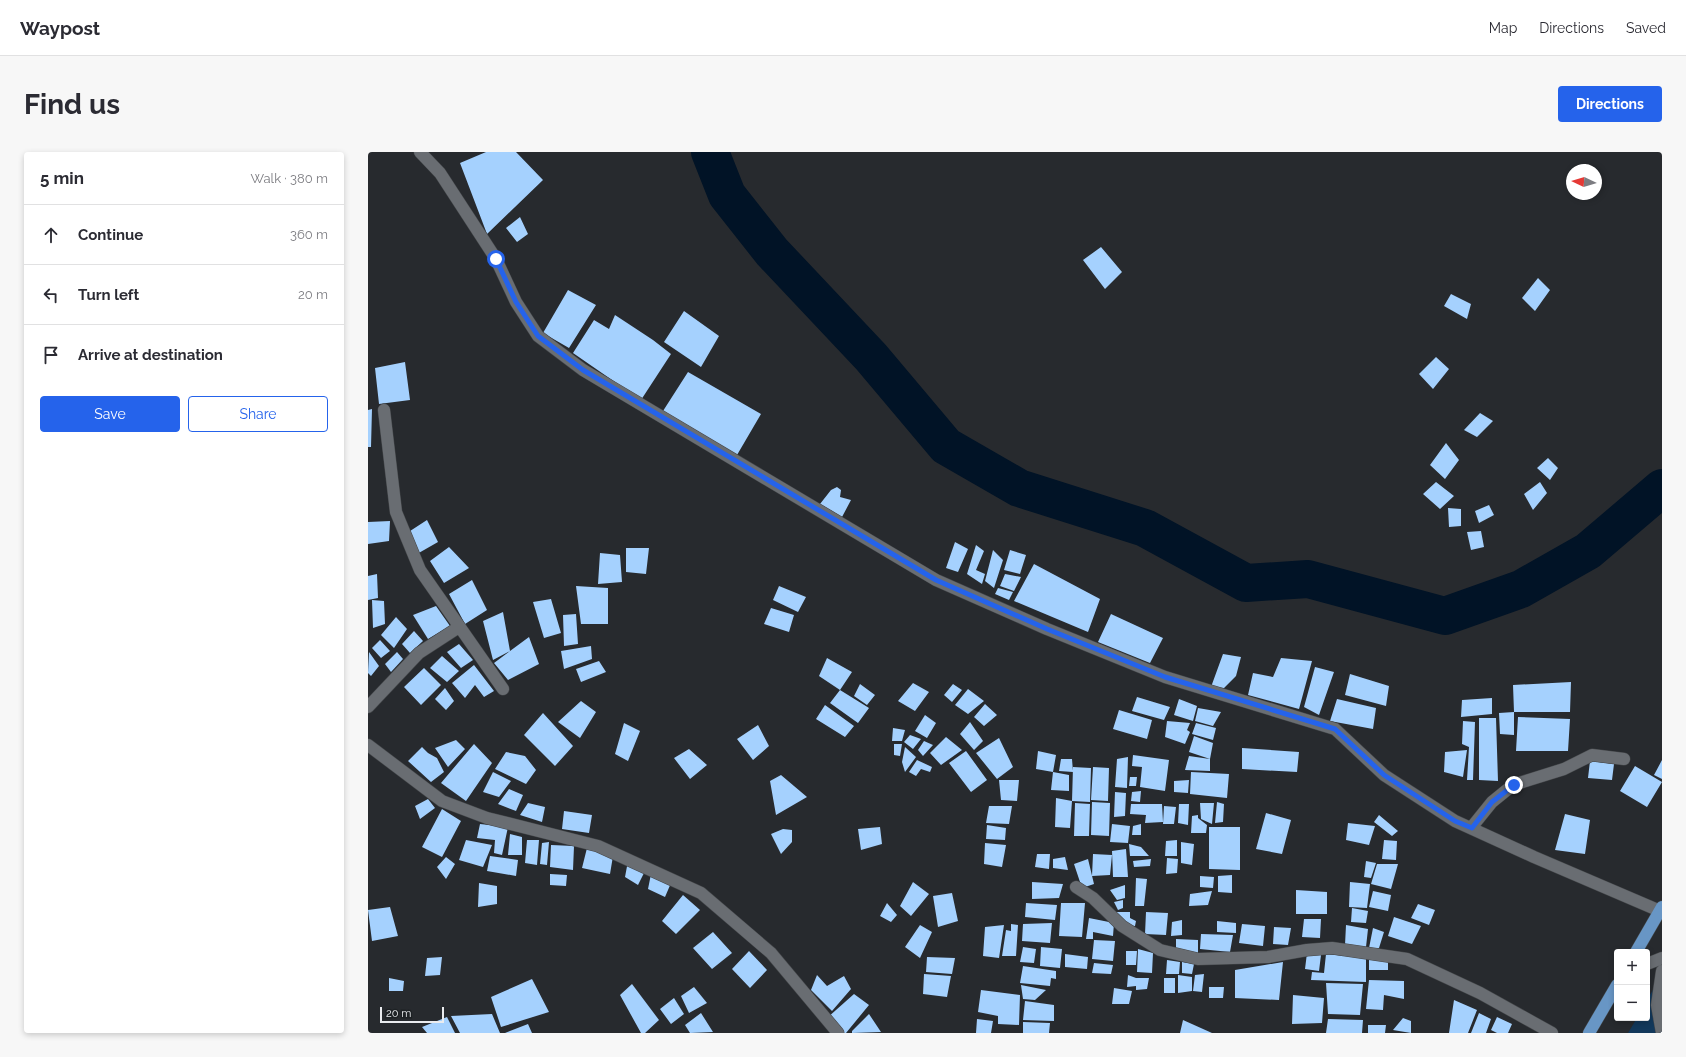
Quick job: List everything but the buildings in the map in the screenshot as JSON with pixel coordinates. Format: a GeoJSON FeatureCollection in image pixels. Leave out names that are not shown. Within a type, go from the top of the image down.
{"type":"FeatureCollection","features":[{"type":"Feature","properties":{"kind":"main road"},"geometry":{"type":"LineString","coordinates":[[1638,949],[1661,909]]}},
{"type":"Feature","properties":{"kind":"main road"},"geometry":{"type":"LineString","coordinates":[[1589,1033],[1614,990]]}},
{"type":"Feature","properties":{"kind":"street"},"geometry":{"type":"LineString","coordinates":[[420,152],[440,173],[496,259],[516,302],[538,336],[583,370],[936,580],[1047,629],[1165,677],[1335,729],[1384,775],[1455,821],[1661,909]]}},
{"type":"Feature","properties":{"kind":"street"},"geometry":{"type":"LineString","coordinates":[[384,410],[396,512],[420,570],[503,689]]}},
{"type":"Feature","properties":{"kind":"street"},"geometry":{"type":"LineString","coordinates":[[368,707],[419,653],[459,627]]}},
{"type":"Feature","properties":{"kind":"street"},"geometry":{"type":"LineString","coordinates":[[368,745],[442,801],[487,818],[598,846],[701,893],[771,953],[838,1033]]}},
{"type":"Feature","properties":{"kind":"street"},"geometry":{"type":"LineString","coordinates":[[1472,828],[1492,802],[1514,785],[1564,769],[1592,755],[1624,759]]}},
{"type":"Feature","properties":{"kind":"street"},"geometry":{"type":"LineString","coordinates":[[1076,887],[1093,898],[1122,926],[1160,950],[1198,959],[1268,957],[1307,950],[1332,948],[1407,958],[1480,993],[1552,1033]]}},
{"type":"Feature","properties":{"kind":"street"},"geometry":{"type":"LineString","coordinates":[[1650,963],[1662,958]]}},
{"type":"Feature","properties":{"kind":"street"},"geometry":{"type":"LineString","coordinates":[[1662,972],[1656,1005],[1662,1033]]}},
{"type":"Feature","properties":{"kind":"shaded area"},"geometry":{"type":"Polygon","coordinates":[[[1662,974],[1662,1033],[1628,1033],[1635,1021],[1650,1021],[1650,995],[1662,974]]]}},
{"type":"Feature","properties":{"kind":"waterway"},"geometry":{"type":"LineString","coordinates":[[710,152],[727,195],[772,252],[871,357],[946,446],[1019,488],[1145,528],[1246,583],[1308,579],[1445,616],[1521,589],[1588,551],[1662,488]]}},
{"type":"Feature","properties":{"kind":"route"},"geometry":{"type":"LineString","coordinates":[[496,259],[516,302],[538,336],[583,370],[936,580],[1047,629],[1165,677],[1335,729],[1384,775],[1455,821],[1472,828],[1492,802],[1514,785]]}}]}
